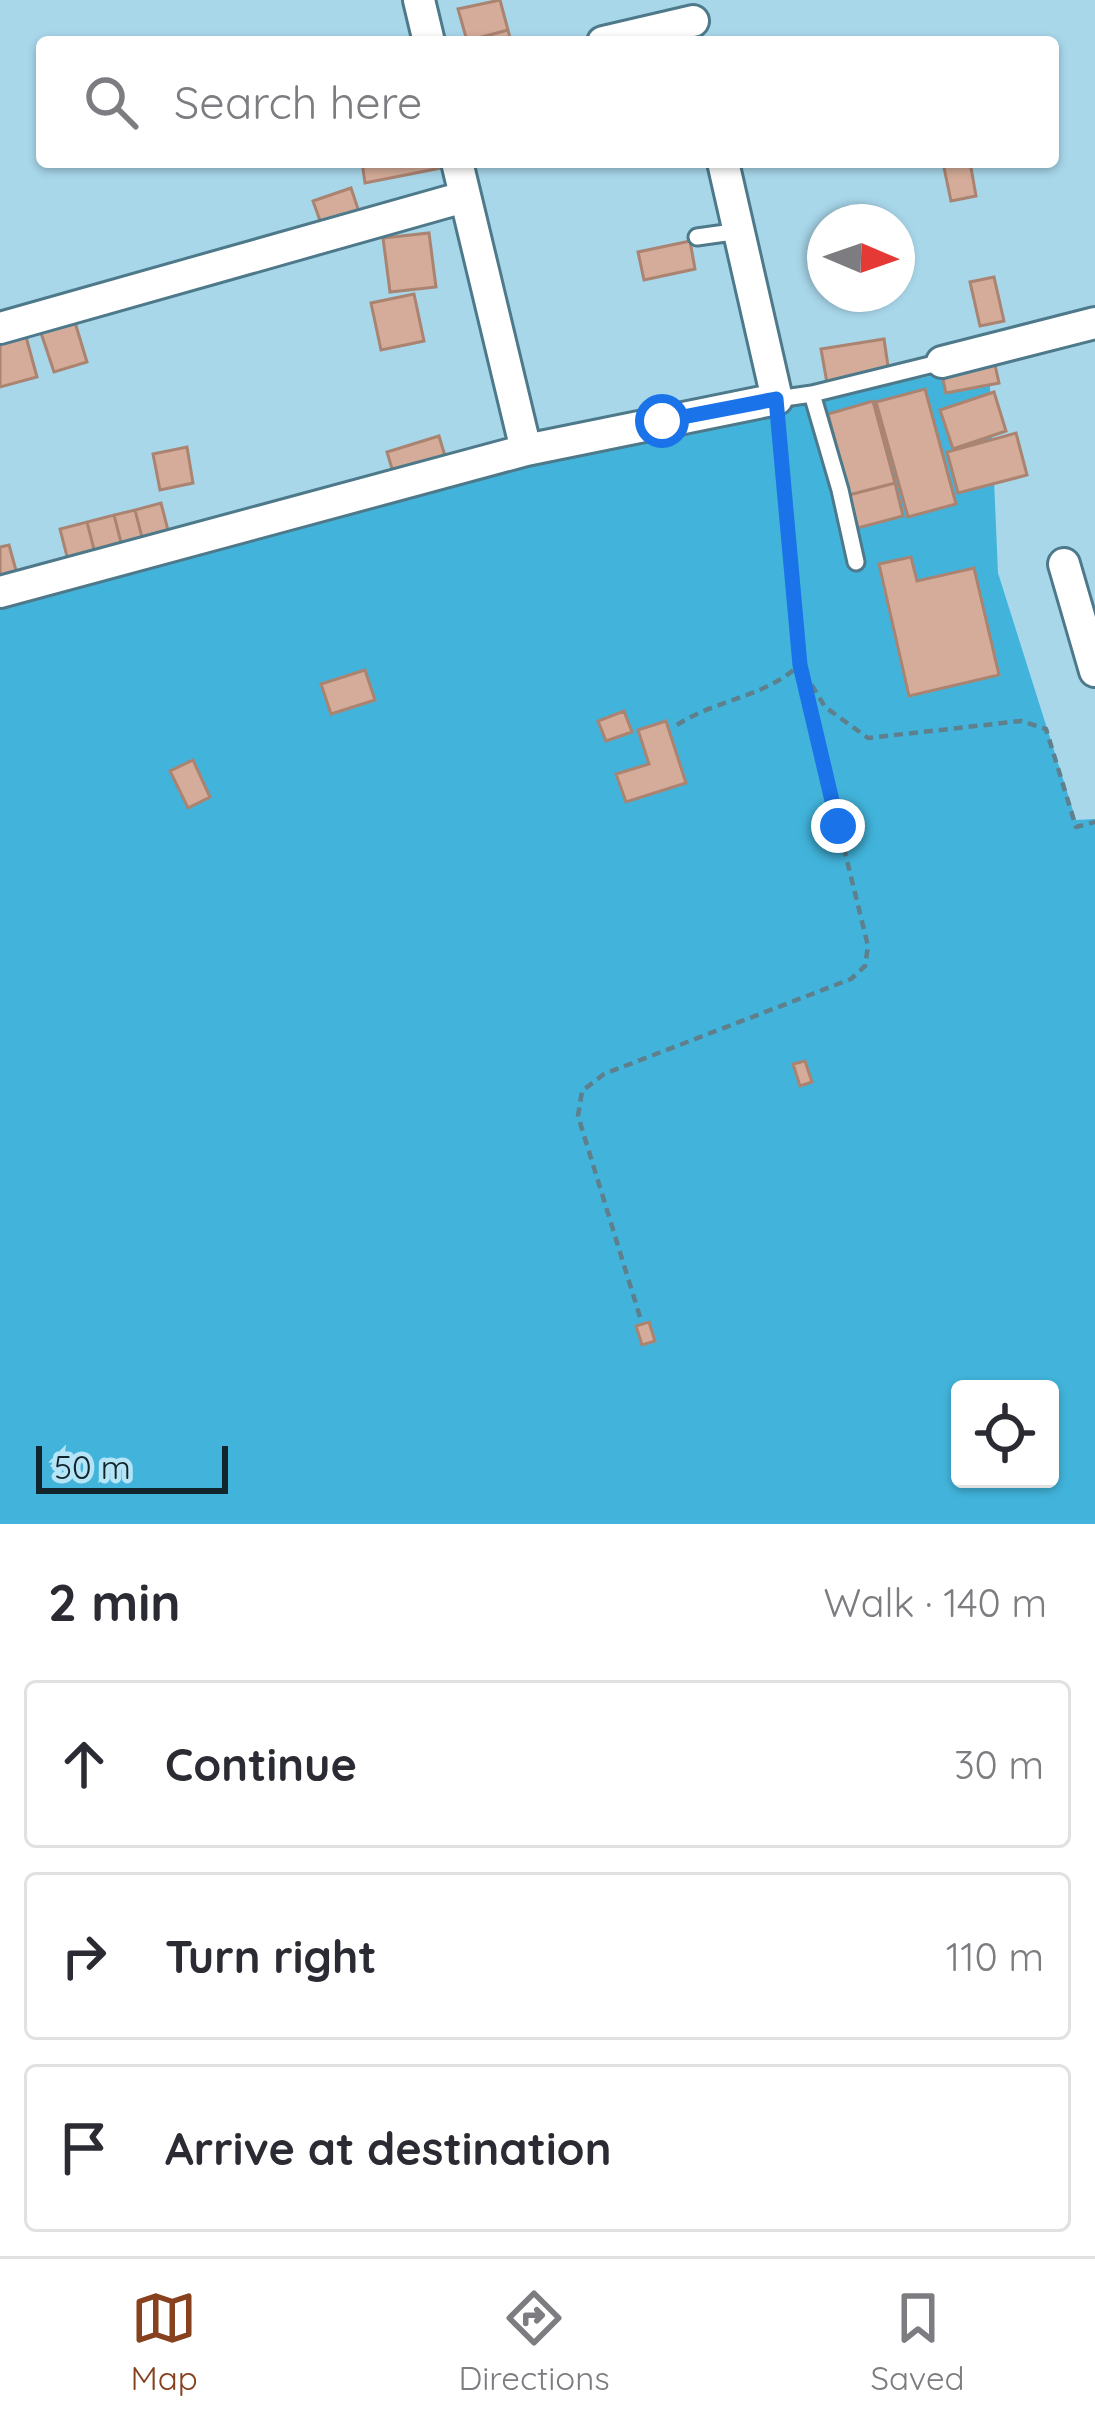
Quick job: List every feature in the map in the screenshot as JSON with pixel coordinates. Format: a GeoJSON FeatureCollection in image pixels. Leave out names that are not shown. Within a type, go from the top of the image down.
{"type":"FeatureCollection","features":[{"type":"Feature","properties":{"kind":"street"},"geometry":{"type":"LineString","coordinates":[[419,0],[428,36]]}},
{"type":"Feature","properties":{"kind":"street"},"geometry":{"type":"LineString","coordinates":[[629,36],[693,21]]}},
{"type":"Feature","properties":{"kind":"street"},"geometry":{"type":"LineString","coordinates":[[458,168],[526,450]]}},
{"type":"Feature","properties":{"kind":"street"},"geometry":{"type":"LineString","coordinates":[[0,592],[526,450],[776,399],[724,168]]}},
{"type":"Feature","properties":{"kind":"street"},"geometry":{"type":"LineString","coordinates":[[0,328],[464,196]]}},
{"type":"Feature","properties":{"kind":"street"},"geometry":{"type":"LineString","coordinates":[[942,362],[1095,323]]}},
{"type":"Feature","properties":{"kind":"street"},"geometry":{"type":"LineString","coordinates":[[1064,564],[1093,658]]}},
{"type":"Feature","properties":{"kind":"lane"},"geometry":{"type":"LineString","coordinates":[[697,237],[740,231]]}},
{"type":"Feature","properties":{"kind":"lane"},"geometry":{"type":"LineString","coordinates":[[776,399],[942,362]]}},
{"type":"Feature","properties":{"kind":"lane"},"geometry":{"type":"LineString","coordinates":[[812,394],[856,562]]}},
{"type":"Feature","properties":{"kind":"path"},"geometry":{"type":"LineString","coordinates":[[640,1318],[578,1116],[582,1091],[604,1074],[851,979],[865,966],[868,946],[800,665],[776,399]]}},
{"type":"Feature","properties":{"kind":"path"},"geometry":{"type":"LineString","coordinates":[[677,725],[714,706],[778,685],[800,665]]}},
{"type":"Feature","properties":{"kind":"path"},"geometry":{"type":"LineString","coordinates":[[800,665],[825,706],[868,738],[1021,721],[1046,729],[1076,827],[1095,822]]}},
{"type":"Feature","properties":{"kind":"water"},"geometry":{"type":"Polygon","coordinates":[[[989,364],[998,573],[1076,820],[1095,819],[1095,1524],[0,1524],[0,598],[544,455],[989,364]]]}},
{"type":"Feature","properties":{"kind":"building"},"geometry":{"type":"Polygon","coordinates":[[[500,0],[508,30],[466,36],[458,9],[500,0]]]}},
{"type":"Feature","properties":{"kind":"building"},"geometry":{"type":"Polygon","coordinates":[[[363,168],[441,168],[365,183],[363,168]]]}},
{"type":"Feature","properties":{"kind":"building"},"geometry":{"type":"Polygon","coordinates":[[[944,168],[971,168],[976,196],[951,201],[944,168]]]}},
{"type":"Feature","properties":{"kind":"building"},"geometry":{"type":"Polygon","coordinates":[[[351,188],[360,215],[323,229],[313,201],[351,188]]]}},
{"type":"Feature","properties":{"kind":"building"},"geometry":{"type":"Polygon","coordinates":[[[429,233],[436,287],[390,292],[383,238],[429,233]]]}},
{"type":"Feature","properties":{"kind":"building"},"geometry":{"type":"Polygon","coordinates":[[[690,241],[695,269],[644,280],[638,252],[690,241]]]}},
{"type":"Feature","properties":{"kind":"building"},"geometry":{"type":"Polygon","coordinates":[[[994,277],[1004,321],[980,326],[970,282],[994,277]]]}},
{"type":"Feature","properties":{"kind":"building"},"geometry":{"type":"Polygon","coordinates":[[[414,294],[424,341],[381,350],[371,303],[414,294]]]}},
{"type":"Feature","properties":{"kind":"building"},"geometry":{"type":"Polygon","coordinates":[[[74,319],[87,362],[54,372],[40,330],[74,319]]]}},
{"type":"Feature","properties":{"kind":"building"},"geometry":{"type":"Polygon","coordinates":[[[25,333],[37,377],[0,387],[0,340],[25,333]]]}},
{"type":"Feature","properties":{"kind":"building"},"geometry":{"type":"Polygon","coordinates":[[[884,339],[889,373],[827,383],[821,349],[884,339]]]}},
{"type":"Feature","properties":{"kind":"building"},"geometry":{"type":"Polygon","coordinates":[[[993,356],[999,383],[946,393],[940,366],[993,356]]]}},
{"type":"Feature","properties":{"kind":"building"},"geometry":{"type":"Polygon","coordinates":[[[925,389],[956,504],[908,517],[876,402],[925,389]]]}},
{"type":"Feature","properties":{"kind":"building"},"geometry":{"type":"Polygon","coordinates":[[[994,392],[1006,431],[953,449],[940,410],[994,392]]]}},
{"type":"Feature","properties":{"kind":"building"},"geometry":{"type":"Polygon","coordinates":[[[873,401],[895,483],[849,495],[828,414],[873,401]]]}},
{"type":"Feature","properties":{"kind":"building"},"geometry":{"type":"Polygon","coordinates":[[[1016,433],[1027,475],[958,493],[947,452],[1016,433]]]}},
{"type":"Feature","properties":{"kind":"building"},"geometry":{"type":"Polygon","coordinates":[[[439,436],[448,466],[396,482],[387,452],[439,436]]]}},
{"type":"Feature","properties":{"kind":"building"},"geometry":{"type":"Polygon","coordinates":[[[187,447],[193,483],[160,490],[153,454],[187,447]]]}},
{"type":"Feature","properties":{"kind":"building"},"geometry":{"type":"Polygon","coordinates":[[[895,483],[903,516],[858,528],[849,495],[895,483]]]}},
{"type":"Feature","properties":{"kind":"building"},"geometry":{"type":"Polygon","coordinates":[[[161,503],[171,542],[145,549],[135,510],[161,503]]]}},
{"type":"Feature","properties":{"kind":"building"},"geometry":{"type":"Polygon","coordinates":[[[135,510],[145,549],[124,554],[114,515],[135,510]]]}},
{"type":"Feature","properties":{"kind":"building"},"geometry":{"type":"Polygon","coordinates":[[[114,515],[124,554],[97,561],[87,522],[114,515]]]}},
{"type":"Feature","properties":{"kind":"building"},"geometry":{"type":"Polygon","coordinates":[[[87,522],[97,561],[70,568],[60,529],[87,522]]]}},
{"type":"Feature","properties":{"kind":"building"},"geometry":{"type":"Polygon","coordinates":[[[9,545],[17,574],[0,579],[0,547],[9,545]]]}},
{"type":"Feature","properties":{"kind":"building"},"geometry":{"type":"Polygon","coordinates":[[[911,557],[917,581],[974,568],[999,675],[909,696],[879,564],[911,557]]]}},
{"type":"Feature","properties":{"kind":"building"},"geometry":{"type":"Polygon","coordinates":[[[365,670],[375,700],[331,714],[321,684],[365,670]]]}},
{"type":"Feature","properties":{"kind":"building"},"geometry":{"type":"Polygon","coordinates":[[[624,711],[632,732],[606,741],[598,721],[624,711]]]}},
{"type":"Feature","properties":{"kind":"building"},"geometry":{"type":"Polygon","coordinates":[[[666,721],[686,783],[626,802],[616,774],[649,764],[638,730],[666,721]]]}},
{"type":"Feature","properties":{"kind":"building"},"geometry":{"type":"Polygon","coordinates":[[[193,760],[210,797],[188,808],[170,771],[193,760]]]}},
{"type":"Feature","properties":{"kind":"building"},"geometry":{"type":"Polygon","coordinates":[[[805,1061],[812,1082],[800,1086],[793,1064],[805,1061]]]}},
{"type":"Feature","properties":{"kind":"building"},"geometry":{"type":"Polygon","coordinates":[[[649,1322],[655,1341],[642,1345],[636,1326],[649,1322]]]}},
{"type":"Feature","properties":{"kind":"route"},"geometry":{"type":"LineString","coordinates":[[662,421],[776,399],[800,665],[838,826]]}}]}
